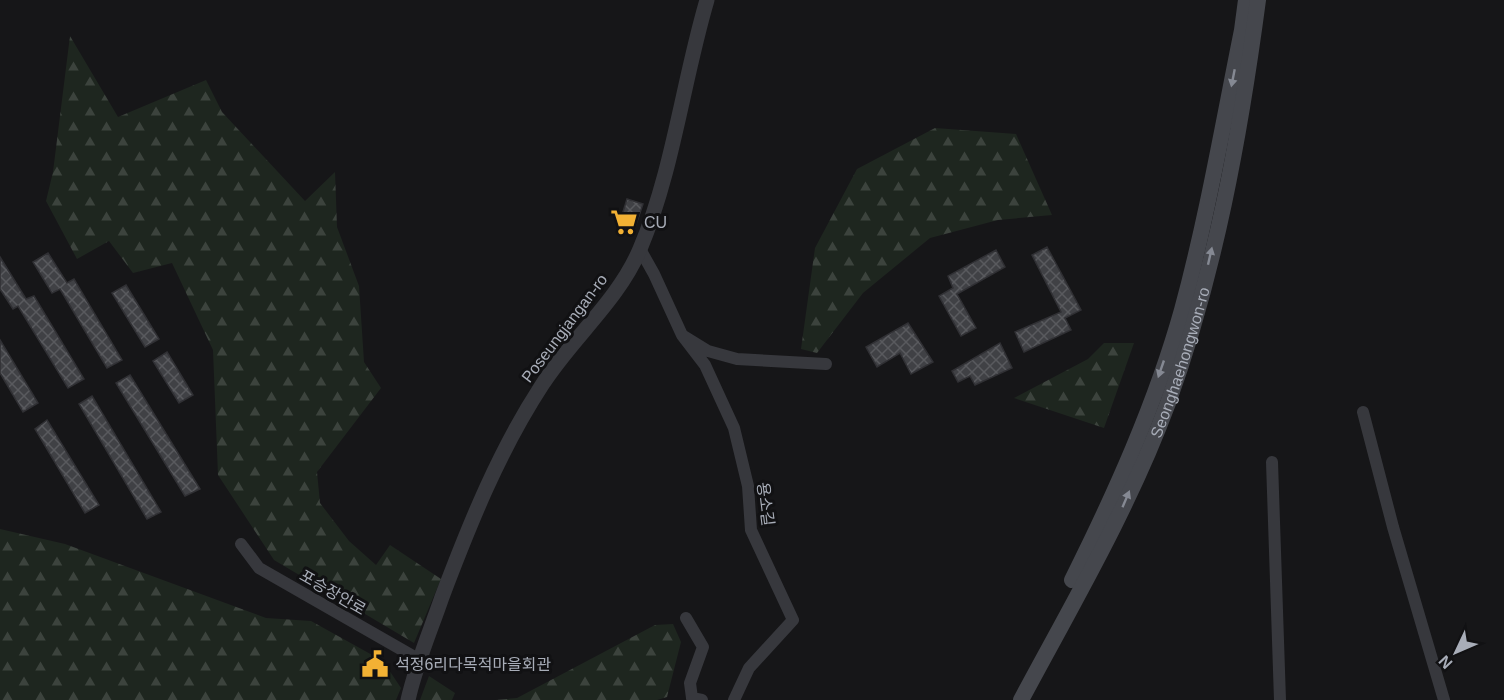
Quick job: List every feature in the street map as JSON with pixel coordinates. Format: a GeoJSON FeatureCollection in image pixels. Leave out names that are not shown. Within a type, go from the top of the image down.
{"type":"FeatureCollection","features":[{"type":"Feature","properties":{"kind":"main road","name":"Seonghaehongwon-ro"},"geometry":{"type":"LineString","coordinates":[[1010,700],[1104,516],[1150,401],[1181,313],[1206,214],[1246,0]]}},
{"type":"Feature","properties":{"kind":"main road","name":"Seonghaehongwon-ro"},"geometry":{"type":"LineString","coordinates":[[1021,700],[1120,512],[1167,404],[1197,313],[1237,146],[1258,0]]}},
{"type":"Feature","properties":{"kind":"street","name":"Poseungjangan-ro"},"geometry":{"type":"LineString","coordinates":[[408,700],[418,659],[474,512],[510,437],[569,346],[598,315],[621,283],[640,249],[671,154],[707,0]]}},
{"type":"Feature","properties":{"kind":"street","name":"용소길"},"geometry":{"type":"LineString","coordinates":[[640,249],[682,335],[705,365],[734,428],[748,486],[751,530],[793,620],[749,668],[734,700]]}},
{"type":"Feature","properties":{"kind":"street"},"geometry":{"type":"LineString","coordinates":[[682,335],[708,351],[737,358],[826,364]]}},
{"type":"Feature","properties":{"kind":"street"},"geometry":{"type":"LineString","coordinates":[[1363,412],[1393,527],[1444,700]]}},
{"type":"Feature","properties":{"kind":"street"},"geometry":{"type":"LineString","coordinates":[[1272,462],[1280,700]]}},
{"type":"Feature","properties":{"kind":"street","name":"포승장안로"},"geometry":{"type":"LineString","coordinates":[[241,544],[258,568],[418,659]]}},
{"type":"Feature","properties":{"kind":"street"},"geometry":{"type":"LineString","coordinates":[[686,618],[703,647],[690,683],[692,698],[702,700]]}},
{"type":"Feature","properties":{"kind":"green space"},"geometry":{"type":"Polygon","coordinates":[[[70,36],[118,117],[206,80],[222,112],[305,201],[335,172],[337,227],[359,286],[364,362],[381,388],[317,472],[320,503],[349,541],[376,565],[390,545],[441,579],[414,643],[274,560],[218,475],[213,350],[172,263],[133,273],[109,241],[77,259],[46,201],[53,172],[70,36]]]}},
{"type":"Feature","properties":{"kind":"green space"},"geometry":{"type":"Polygon","coordinates":[[[935,128],[1016,134],[1052,215],[998,220],[930,238],[863,293],[817,353],[801,349],[815,248],[857,169],[935,128]]]}},
{"type":"Feature","properties":{"kind":"green space"},"geometry":{"type":"Polygon","coordinates":[[[1104,343],[1134,343],[1104,428],[1014,398],[1088,359],[1104,343]]]}},
{"type":"Feature","properties":{"kind":"green space"},"geometry":{"type":"Polygon","coordinates":[[[0,529],[65,544],[266,618],[311,621],[383,661],[401,688],[396,700],[0,700],[0,529]]]}},
{"type":"Feature","properties":{"kind":"green space"},"geometry":{"type":"Polygon","coordinates":[[[673,624],[681,642],[667,697],[657,700],[495,700],[517,698],[655,625],[673,624]]]}},
{"type":"Feature","properties":{"kind":"green space"},"geometry":{"type":"Polygon","coordinates":[[[429,676],[455,693],[452,700],[420,700],[429,676]]]}},
{"type":"Feature","properties":{"kind":"building"},"geometry":{"type":"Polygon","coordinates":[[[627,199],[643,204],[633,233],[618,228],[627,199]]]}},
{"type":"Feature","properties":{"kind":"building"},"geometry":{"type":"Polygon","coordinates":[[[1047,247],[1081,310],[1065,318],[1071,330],[1024,352],[1015,332],[1061,312],[1032,255],[1047,247]]]}},
{"type":"Feature","properties":{"kind":"building"},"geometry":{"type":"Polygon","coordinates":[[[996,250],[1005,267],[957,294],[976,328],[961,336],[939,296],[953,288],[948,276],[996,250]]]}},
{"type":"Feature","properties":{"kind":"building"},"geometry":{"type":"Polygon","coordinates":[[[48,253],[67,283],[74,279],[122,360],[107,368],[60,289],[52,293],[33,262],[48,253]]]}},
{"type":"Feature","properties":{"kind":"building"},"geometry":{"type":"Polygon","coordinates":[[[0,257],[26,299],[34,296],[84,379],[68,388],[18,306],[13,309],[0,289],[0,257]]]}},
{"type":"Feature","properties":{"kind":"building"},"geometry":{"type":"Polygon","coordinates":[[[126,285],[159,339],[145,347],[112,293],[126,285]]]}},
{"type":"Feature","properties":{"kind":"building"},"geometry":{"type":"Polygon","coordinates":[[[908,323],[933,362],[911,374],[900,353],[877,367],[866,347],[908,323]]]}},
{"type":"Feature","properties":{"kind":"building"},"geometry":{"type":"Polygon","coordinates":[[[0,340],[38,403],[23,412],[0,373],[0,340]]]}},
{"type":"Feature","properties":{"kind":"building"},"geometry":{"type":"Polygon","coordinates":[[[1000,343],[1012,368],[975,385],[970,376],[958,382],[952,371],[1000,343]]]}},
{"type":"Feature","properties":{"kind":"building"},"geometry":{"type":"Polygon","coordinates":[[[167,352],[193,395],[179,403],[153,361],[167,352]]]}},
{"type":"Feature","properties":{"kind":"building"},"geometry":{"type":"Polygon","coordinates":[[[130,375],[200,489],[185,496],[116,383],[130,375]]]}},
{"type":"Feature","properties":{"kind":"building"},"geometry":{"type":"Polygon","coordinates":[[[92,396],[161,512],[147,519],[79,404],[92,396]]]}},
{"type":"Feature","properties":{"kind":"building"},"geometry":{"type":"Polygon","coordinates":[[[47,420],[99,505],[85,513],[35,429],[47,420]]]}},
{"type":"Feature","properties":{"kind":"place","name":"CU"},"geometry":{"type":"Point","coordinates":[624,222]}},
{"type":"Feature","properties":{"kind":"place","name":"석정6리다목적마을회관"},"geometry":{"type":"Point","coordinates":[375,664]}}]}
